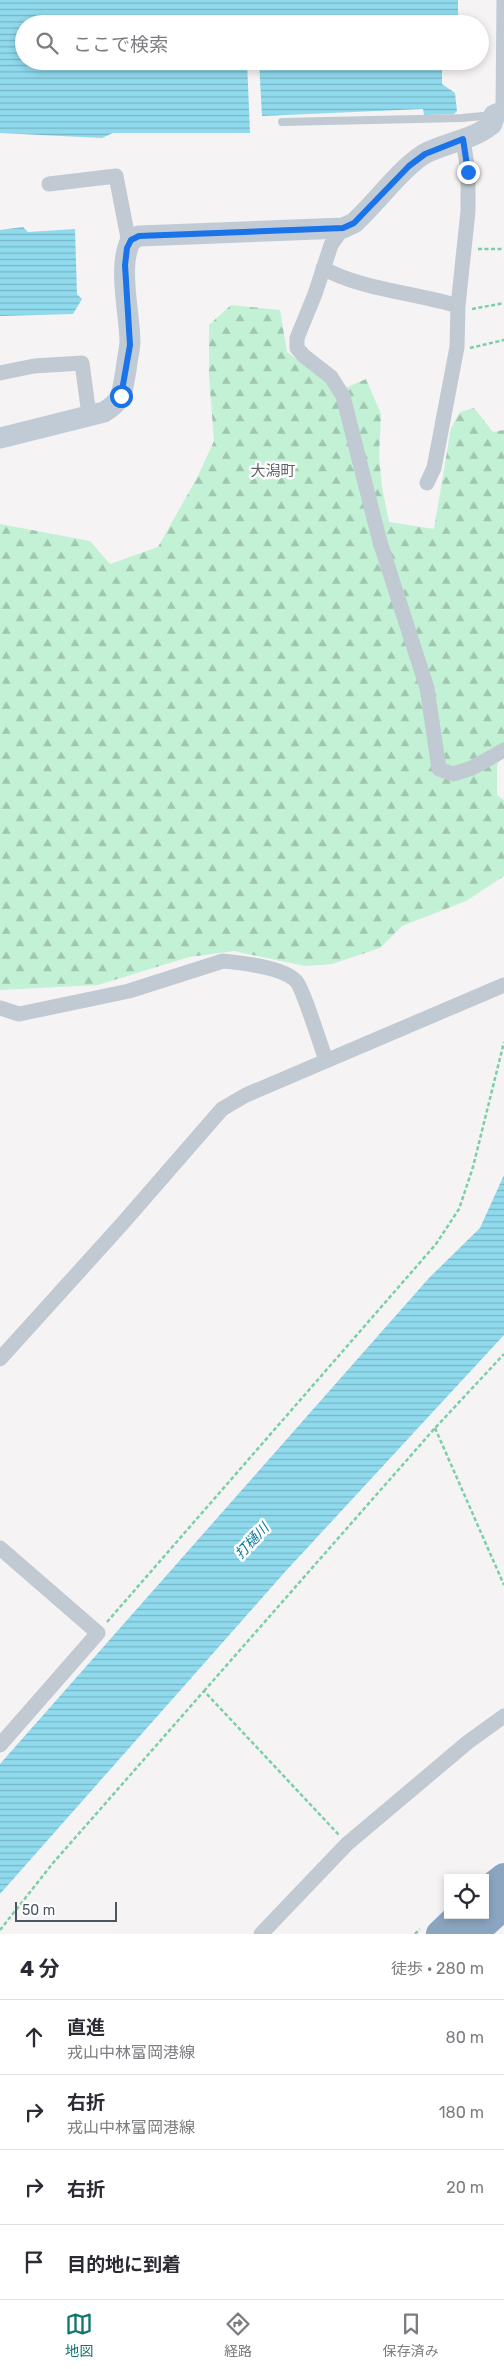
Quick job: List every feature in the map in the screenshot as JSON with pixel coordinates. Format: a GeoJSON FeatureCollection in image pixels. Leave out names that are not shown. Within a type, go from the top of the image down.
{"type":"FeatureCollection","features":[{"type":"Feature","properties":{"kind":"highway"},"geometry":{"type":"LineString","coordinates":[[489,1889],[504,1877]]}},
{"type":"Feature","properties":{"kind":"highway"},"geometry":{"type":"LineString","coordinates":[[473,1934],[504,1906]]}},
{"type":"Feature","properties":{"kind":"highway"},"geometry":{"type":"LineString","coordinates":[[440,1934],[456,1919]]}},
{"type":"Feature","properties":{"kind":"main road"},"geometry":{"type":"LineString","coordinates":[[0,438],[110,408],[115,405],[121,396],[130,345],[125,265],[127,248],[131,240],[139,236],[343,228],[354,223],[409,166],[425,154],[481,133],[492,124],[500,112]]}},
{"type":"Feature","properties":{"kind":"street"},"geometry":{"type":"LineString","coordinates":[[500,112],[504,0]]}},
{"type":"Feature","properties":{"kind":"street"},"geometry":{"type":"LineString","coordinates":[[427,483],[434,468],[457,347],[458,306],[468,211],[468,172],[463,139]]}},
{"type":"Feature","properties":{"kind":"street"},"geometry":{"type":"LineString","coordinates":[[49,184],[116,176],[128,238],[131,240]]}},
{"type":"Feature","properties":{"kind":"street"},"geometry":{"type":"LineString","coordinates":[[343,228],[331,245],[315,294],[297,338],[297,348],[304,356],[331,377],[344,396],[380,542],[427,688],[439,769],[454,774],[472,768],[504,750]]}},
{"type":"Feature","properties":{"kind":"street"},"geometry":{"type":"LineString","coordinates":[[323,268],[339,277],[434,298],[458,306]]}},
{"type":"Feature","properties":{"kind":"street"},"geometry":{"type":"LineString","coordinates":[[0,373],[34,366],[82,363],[89,415]]}},
{"type":"Feature","properties":{"kind":"street"},"geometry":{"type":"LineString","coordinates":[[0,1008],[18,1014],[129,991],[223,961],[239,963],[286,973],[298,982],[326,1060]]}},
{"type":"Feature","properties":{"kind":"street"},"geometry":{"type":"LineString","coordinates":[[0,1358],[122,1224],[222,1109],[246,1095],[504,985]]}},
{"type":"Feature","properties":{"kind":"street"},"geometry":{"type":"LineString","coordinates":[[0,1548],[98,1633],[0,1745]]}},
{"type":"Feature","properties":{"kind":"street"},"geometry":{"type":"LineString","coordinates":[[261,1934],[347,1844],[468,1742],[504,1716]]}},
{"type":"Feature","properties":{"kind":"lane"},"geometry":{"type":"LineString","coordinates":[[282,122],[462,118],[500,112]]}},
{"type":"Feature","properties":{"kind":"path"},"geometry":{"type":"LineString","coordinates":[[464,249],[504,249]]}},
{"type":"Feature","properties":{"kind":"path"},"geometry":{"type":"LineString","coordinates":[[458,306],[472,309],[504,303]]}},
{"type":"Feature","properties":{"kind":"path"},"geometry":{"type":"LineString","coordinates":[[457,347],[475,347],[504,340]]}},
{"type":"Feature","properties":{"kind":"path"},"geometry":{"type":"LineString","coordinates":[[98,1633],[436,1244],[459,1210],[473,1167],[504,1042]]}},
{"type":"Feature","properties":{"kind":"path"},"geometry":{"type":"LineString","coordinates":[[0,1930],[53,1863],[435,1428],[504,1354]]}},
{"type":"Feature","properties":{"kind":"path"},"geometry":{"type":"LineString","coordinates":[[435,1428],[504,1585]]}},
{"type":"Feature","properties":{"kind":"path"},"geometry":{"type":"LineString","coordinates":[[204,1691],[347,1844]]}},
{"type":"Feature","properties":{"kind":"green space"},"geometry":{"type":"Polygon","coordinates":[[[231,305],[280,310],[287,352],[328,383],[348,387],[366,379],[381,414],[379,456],[382,487],[389,522],[434,529],[451,428],[460,412],[474,408],[493,432],[504,430],[504,742],[497,767],[497,795],[504,800],[504,876],[466,901],[402,926],[380,948],[332,964],[305,966],[234,951],[189,957],[98,985],[0,990],[0,524],[90,541],[110,564],[158,547],[198,476],[214,441],[209,376],[209,325],[231,305]]]}},
{"type":"Feature","properties":{"kind":"water"},"geometry":{"type":"Polygon","coordinates":[[[0,0],[458,0],[458,15],[15,15],[15,70],[247,70],[250,133],[113,133],[102,138],[0,133],[0,0]]]}},
{"type":"Feature","properties":{"kind":"water"},"geometry":{"type":"Polygon","coordinates":[[[259,70],[442,70],[442,84],[455,93],[457,111],[454,114],[424,115],[423,109],[262,116],[259,70]]]}},
{"type":"Feature","properties":{"kind":"water"},"geometry":{"type":"Polygon","coordinates":[[[23,227],[28,232],[75,229],[77,294],[82,299],[73,314],[0,316],[0,230],[23,227]]]}},
{"type":"Feature","properties":{"kind":"water","name":"打樋川"},"geometry":{"type":"Polygon","coordinates":[[[504,1175],[504,1335],[284,1573],[0,1894],[0,1764],[429,1278],[480,1228],[504,1175]]]}},
{"type":"Feature","properties":{"kind":"district","name":"大潟町"},"geometry":{"type":"Point","coordinates":[273,471]}},
{"type":"Feature","properties":{"kind":"route"},"geometry":{"type":"LineString","coordinates":[[121,396],[130,345],[125,265],[127,248],[131,240],[139,236],[343,228],[354,223],[372,207],[409,166],[425,154],[463,139],[468,172]]}}]}
